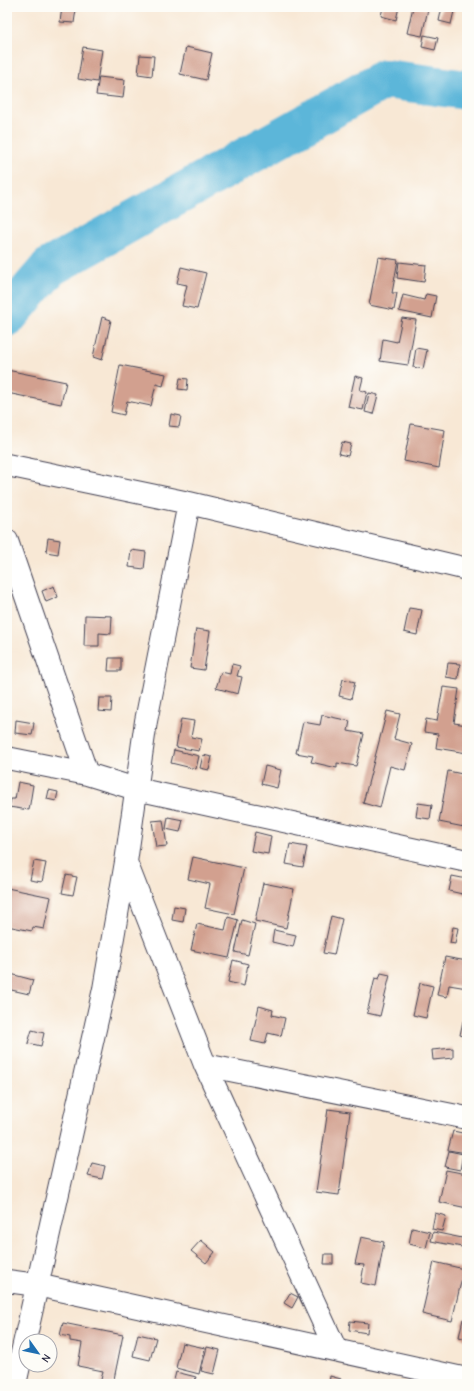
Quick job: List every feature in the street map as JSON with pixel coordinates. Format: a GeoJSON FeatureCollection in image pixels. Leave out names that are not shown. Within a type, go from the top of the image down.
{"type":"FeatureCollection","features":[{"type":"Feature","properties":{"kind":"street"},"geometry":{"type":"LineString","coordinates":[[7,464],[189,503],[467,570]]}},
{"type":"Feature","properties":{"kind":"street"},"geometry":{"type":"LineString","coordinates":[[15,1384],[36,1285],[104,989],[126,862],[146,721],[189,503]]}},
{"type":"Feature","properties":{"kind":"street"},"geometry":{"type":"LineString","coordinates":[[7,541],[86,774]]}},
{"type":"Feature","properties":{"kind":"street"},"geometry":{"type":"LineString","coordinates":[[7,758],[86,774],[136,789],[467,861]]}},
{"type":"Feature","properties":{"kind":"street"},"geometry":{"type":"LineString","coordinates":[[126,862],[205,1065],[336,1350]]}},
{"type":"Feature","properties":{"kind":"street"},"geometry":{"type":"LineString","coordinates":[[205,1065],[467,1118]]}},
{"type":"Feature","properties":{"kind":"street"},"geometry":{"type":"LineString","coordinates":[[7,1281],[36,1285],[467,1379]]}},
{"type":"Feature","properties":{"kind":"building"},"geometry":{"type":"Polygon","coordinates":[[[62,7],[76,9],[74,23],[60,22],[62,7]]]}},
{"type":"Feature","properties":{"kind":"building"},"geometry":{"type":"Polygon","coordinates":[[[383,7],[399,7],[396,20],[381,16],[383,7]]]}},
{"type":"Feature","properties":{"kind":"building"},"geometry":{"type":"Polygon","coordinates":[[[413,7],[428,9],[422,36],[407,33],[413,7]]]}},
{"type":"Feature","properties":{"kind":"building"},"geometry":{"type":"Polygon","coordinates":[[[442,7],[455,7],[451,24],[439,21],[442,7]]]}},
{"type":"Feature","properties":{"kind":"building"},"geometry":{"type":"Polygon","coordinates":[[[424,35],[438,38],[435,50],[422,47],[424,35]]]}},
{"type":"Feature","properties":{"kind":"building"},"geometry":{"type":"Polygon","coordinates":[[[83,47],[102,50],[97,82],[78,79],[83,47]]]}},
{"type":"Feature","properties":{"kind":"building"},"geometry":{"type":"Polygon","coordinates":[[[186,47],[212,53],[206,80],[180,74],[186,47]]]}},
{"type":"Feature","properties":{"kind":"building"},"geometry":{"type":"Polygon","coordinates":[[[140,55],[154,56],[152,76],[138,74],[140,55]]]}},
{"type":"Feature","properties":{"kind":"building"},"geometry":{"type":"Polygon","coordinates":[[[99,77],[125,80],[123,98],[96,95],[99,77]]]}},
{"type":"Feature","properties":{"kind":"building"},"geometry":{"type":"Polygon","coordinates":[[[378,257],[398,260],[392,293],[397,293],[394,310],[369,305],[378,257]]]}},
{"type":"Feature","properties":{"kind":"building"},"geometry":{"type":"Polygon","coordinates":[[[399,262],[426,265],[424,282],[397,278],[399,262]]]}},
{"type":"Feature","properties":{"kind":"building"},"geometry":{"type":"Polygon","coordinates":[[[181,267],[206,273],[197,309],[182,306],[187,285],[177,283],[181,267]]]}},
{"type":"Feature","properties":{"kind":"building"},"geometry":{"type":"Polygon","coordinates":[[[426,294],[436,296],[432,318],[399,311],[403,295],[424,300],[426,294]]]}},
{"type":"Feature","properties":{"kind":"building"},"geometry":{"type":"Polygon","coordinates":[[[102,317],[111,320],[102,360],[93,357],[102,317]]]}},
{"type":"Feature","properties":{"kind":"building"},"geometry":{"type":"Polygon","coordinates":[[[402,318],[416,320],[408,365],[380,361],[383,339],[397,342],[402,318]]]}},
{"type":"Feature","properties":{"kind":"building"},"geometry":{"type":"Polygon","coordinates":[[[416,348],[427,350],[423,369],[413,367],[416,348]]]}},
{"type":"Feature","properties":{"kind":"building"},"geometry":{"type":"Polygon","coordinates":[[[120,365],[166,374],[163,386],[156,384],[151,406],[127,401],[124,415],[111,412],[120,365]]]}},
{"type":"Feature","properties":{"kind":"building"},"geometry":{"type":"Polygon","coordinates":[[[7,370],[66,382],[61,404],[7,393],[7,370]]]}},
{"type":"Feature","properties":{"kind":"building"},"geometry":{"type":"Polygon","coordinates":[[[355,376],[363,378],[360,390],[367,392],[363,410],[348,407],[355,376]]]}},
{"type":"Feature","properties":{"kind":"building"},"geometry":{"type":"Polygon","coordinates":[[[180,378],[188,379],[187,390],[178,389],[180,378]]]}},
{"type":"Feature","properties":{"kind":"building"},"geometry":{"type":"Polygon","coordinates":[[[369,393],[378,395],[373,414],[365,412],[369,393]]]}},
{"type":"Feature","properties":{"kind":"building"},"geometry":{"type":"Polygon","coordinates":[[[171,414],[181,416],[179,427],[169,426],[171,414]]]}},
{"type":"Feature","properties":{"kind":"building"},"geometry":{"type":"Polygon","coordinates":[[[411,424],[445,430],[439,468],[404,461],[411,424]]]}},
{"type":"Feature","properties":{"kind":"building"},"geometry":{"type":"Polygon","coordinates":[[[342,442],[351,444],[348,456],[339,454],[342,442]]]}},
{"type":"Feature","properties":{"kind":"building"},"geometry":{"type":"Polygon","coordinates":[[[48,538],[60,540],[58,554],[46,552],[48,538]]]}},
{"type":"Feature","properties":{"kind":"building"},"geometry":{"type":"Polygon","coordinates":[[[131,550],[146,552],[144,569],[129,567],[131,550]]]}},
{"type":"Feature","properties":{"kind":"building"},"geometry":{"type":"Polygon","coordinates":[[[54,586],[58,597],[46,602],[42,591],[54,586]]]}},
{"type":"Feature","properties":{"kind":"building"},"geometry":{"type":"Polygon","coordinates":[[[409,608],[422,610],[417,635],[404,632],[409,608]]]}},
{"type":"Feature","properties":{"kind":"building"},"geometry":{"type":"Polygon","coordinates":[[[85,615],[112,616],[111,634],[99,633],[99,646],[84,646],[85,615]]]}},
{"type":"Feature","properties":{"kind":"building"},"geometry":{"type":"Polygon","coordinates":[[[196,629],[210,631],[204,670],[190,668],[196,629]]]}},
{"type":"Feature","properties":{"kind":"building"},"geometry":{"type":"Polygon","coordinates":[[[109,658],[121,658],[121,671],[108,671],[109,658]]]}},
{"type":"Feature","properties":{"kind":"building"},"geometry":{"type":"Polygon","coordinates":[[[448,663],[460,664],[458,679],[446,677],[448,663]]]}},
{"type":"Feature","properties":{"kind":"building"},"geometry":{"type":"Polygon","coordinates":[[[232,664],[240,666],[237,676],[242,677],[238,694],[216,688],[221,672],[230,674],[232,664]]]}},
{"type":"Feature","properties":{"kind":"building"},"geometry":{"type":"Polygon","coordinates":[[[343,679],[355,682],[351,699],[339,696],[343,679]]]}},
{"type":"Feature","properties":{"kind":"building"},"geometry":{"type":"Polygon","coordinates":[[[443,687],[459,689],[454,723],[467,725],[467,753],[436,748],[438,734],[424,732],[426,719],[437,721],[443,687]]]}},
{"type":"Feature","properties":{"kind":"building"},"geometry":{"type":"Polygon","coordinates":[[[99,698],[112,698],[111,712],[98,711],[99,698]]]}},
{"type":"Feature","properties":{"kind":"building"},"geometry":{"type":"Polygon","coordinates":[[[387,711],[400,714],[394,739],[412,744],[405,770],[390,766],[380,808],[363,803],[387,711]]]}},
{"type":"Feature","properties":{"kind":"building"},"geometry":{"type":"Polygon","coordinates":[[[322,715],[350,721],[348,731],[364,734],[356,766],[337,763],[337,768],[311,762],[313,756],[296,753],[303,722],[320,725],[322,715]]]}},
{"type":"Feature","properties":{"kind":"building"},"geometry":{"type":"Polygon","coordinates":[[[181,719],[194,721],[191,737],[202,739],[199,751],[176,747],[181,719]]]}},
{"type":"Feature","properties":{"kind":"building"},"geometry":{"type":"Polygon","coordinates":[[[16,720],[34,723],[32,735],[15,733],[16,720]]]}},
{"type":"Feature","properties":{"kind":"building"},"geometry":{"type":"Polygon","coordinates":[[[174,750],[199,756],[196,769],[171,763],[174,750]]]}},
{"type":"Feature","properties":{"kind":"building"},"geometry":{"type":"Polygon","coordinates":[[[203,755],[212,757],[209,770],[200,768],[203,755]]]}},
{"type":"Feature","properties":{"kind":"building"},"geometry":{"type":"Polygon","coordinates":[[[265,766],[281,770],[277,788],[261,784],[265,766]]]}},
{"type":"Feature","properties":{"kind":"building"},"geometry":{"type":"Polygon","coordinates":[[[448,771],[467,775],[467,812],[464,827],[439,822],[448,771]]]}},
{"type":"Feature","properties":{"kind":"building"},"geometry":{"type":"Polygon","coordinates":[[[18,782],[33,785],[29,810],[9,807],[11,799],[15,799],[18,782]]]}},
{"type":"Feature","properties":{"kind":"building"},"geometry":{"type":"Polygon","coordinates":[[[49,790],[58,792],[56,801],[47,799],[49,790]]]}},
{"type":"Feature","properties":{"kind":"building"},"geometry":{"type":"Polygon","coordinates":[[[418,803],[432,805],[430,819],[416,817],[418,803]]]}},
{"type":"Feature","properties":{"kind":"building"},"geometry":{"type":"Polygon","coordinates":[[[168,817],[183,820],[180,832],[166,829],[168,817]]]}},
{"type":"Feature","properties":{"kind":"building"},"geometry":{"type":"Polygon","coordinates":[[[163,820],[167,846],[156,847],[152,821],[163,820]]]}},
{"type":"Feature","properties":{"kind":"building"},"geometry":{"type":"Polygon","coordinates":[[[255,832],[271,836],[268,854],[251,851],[255,832]]]}},
{"type":"Feature","properties":{"kind":"building"},"geometry":{"type":"Polygon","coordinates":[[[290,844],[307,847],[303,867],[286,864],[290,844]]]}},
{"type":"Feature","properties":{"kind":"building"},"geometry":{"type":"Polygon","coordinates":[[[193,857],[244,868],[234,914],[205,908],[210,884],[188,879],[193,857]]]}},
{"type":"Feature","properties":{"kind":"building"},"geometry":{"type":"Polygon","coordinates":[[[34,861],[46,863],[42,882],[30,880],[34,861]]]}},
{"type":"Feature","properties":{"kind":"building"},"geometry":{"type":"Polygon","coordinates":[[[66,875],[77,877],[73,895],[62,893],[66,875]]]}},
{"type":"Feature","properties":{"kind":"building"},"geometry":{"type":"Polygon","coordinates":[[[452,876],[467,879],[467,895],[449,891],[452,876]]]}},
{"type":"Feature","properties":{"kind":"building"},"geometry":{"type":"Polygon","coordinates":[[[263,883],[294,889],[286,928],[255,921],[263,883]]]}},
{"type":"Feature","properties":{"kind":"building"},"geometry":{"type":"Polygon","coordinates":[[[7,888],[51,897],[44,929],[33,927],[32,931],[7,926],[7,888]]]}},
{"type":"Feature","properties":{"kind":"building"},"geometry":{"type":"Polygon","coordinates":[[[174,906],[185,908],[183,922],[172,920],[174,906]]]}},
{"type":"Feature","properties":{"kind":"building"},"geometry":{"type":"Polygon","coordinates":[[[331,916],[342,919],[334,955],[323,953],[331,916]]]}},
{"type":"Feature","properties":{"kind":"building"},"geometry":{"type":"Polygon","coordinates":[[[228,917],[238,920],[229,958],[191,950],[197,924],[225,930],[228,917]]]}},
{"type":"Feature","properties":{"kind":"building"},"geometry":{"type":"Polygon","coordinates":[[[242,920],[255,924],[248,955],[235,952],[242,920]]]}},
{"type":"Feature","properties":{"kind":"building"},"geometry":{"type":"Polygon","coordinates":[[[453,927],[458,928],[455,944],[450,943],[453,927]]]}},
{"type":"Feature","properties":{"kind":"building"},"geometry":{"type":"Polygon","coordinates":[[[274,930],[296,935],[293,947],[272,942],[274,930]]]}},
{"type":"Feature","properties":{"kind":"building"},"geometry":{"type":"Polygon","coordinates":[[[445,957],[467,961],[467,988],[449,985],[447,997],[437,995],[445,957]]]}},
{"type":"Feature","properties":{"kind":"building"},"geometry":{"type":"Polygon","coordinates":[[[233,960],[248,964],[244,986],[228,982],[233,960]]]}},
{"type":"Feature","properties":{"kind":"building"},"geometry":{"type":"Polygon","coordinates":[[[7,973],[33,980],[29,994],[7,989],[7,973]]]}},
{"type":"Feature","properties":{"kind":"building"},"geometry":{"type":"Polygon","coordinates":[[[381,973],[390,975],[380,1016],[367,1013],[375,978],[379,979],[381,973]]]}},
{"type":"Feature","properties":{"kind":"building"},"geometry":{"type":"Polygon","coordinates":[[[420,983],[433,986],[426,1018],[413,1015],[420,983]]]}},
{"type":"Feature","properties":{"kind":"building"},"geometry":{"type":"Polygon","coordinates":[[[259,1006],[273,1010],[272,1015],[285,1018],[281,1036],[268,1033],[265,1044],[251,1041],[259,1006]]]}},
{"type":"Feature","properties":{"kind":"building"},"geometry":{"type":"Polygon","coordinates":[[[463,1021],[467,1022],[467,1037],[460,1035],[463,1021]]]}},
{"type":"Feature","properties":{"kind":"building"},"geometry":{"type":"Polygon","coordinates":[[[32,1030],[44,1033],[41,1046],[28,1043],[32,1030]]]}},
{"type":"Feature","properties":{"kind":"building"},"geometry":{"type":"Polygon","coordinates":[[[453,1048],[453,1058],[433,1060],[432,1050],[453,1048]]]}},
{"type":"Feature","properties":{"kind":"building"},"geometry":{"type":"Polygon","coordinates":[[[328,1109],[350,1112],[339,1195],[316,1192],[328,1109]]]}},
{"type":"Feature","properties":{"kind":"building"},"geometry":{"type":"Polygon","coordinates":[[[453,1131],[467,1134],[467,1153],[448,1150],[453,1131]]]}},
{"type":"Feature","properties":{"kind":"building"},"geometry":{"type":"Polygon","coordinates":[[[449,1151],[463,1154],[460,1170],[445,1167],[449,1151]]]}},
{"type":"Feature","properties":{"kind":"building"},"geometry":{"type":"Polygon","coordinates":[[[92,1163],[105,1166],[102,1179],[88,1176],[92,1163]]]}},
{"type":"Feature","properties":{"kind":"building"},"geometry":{"type":"Polygon","coordinates":[[[446,1170],[467,1174],[467,1208],[439,1202],[446,1170]]]}},
{"type":"Feature","properties":{"kind":"building"},"geometry":{"type":"Polygon","coordinates":[[[435,1213],[446,1216],[442,1231],[432,1229],[435,1213]]]}},
{"type":"Feature","properties":{"kind":"building"},"geometry":{"type":"Polygon","coordinates":[[[412,1228],[430,1232],[426,1248],[409,1244],[412,1228]]]}},
{"type":"Feature","properties":{"kind":"building"},"geometry":{"type":"Polygon","coordinates":[[[433,1232],[467,1239],[467,1248],[431,1241],[433,1232]]]}},
{"type":"Feature","properties":{"kind":"building"},"geometry":{"type":"Polygon","coordinates":[[[361,1237],[384,1242],[376,1286],[361,1283],[364,1265],[355,1264],[361,1237]]]}},
{"type":"Feature","properties":{"kind":"building"},"geometry":{"type":"Polygon","coordinates":[[[201,1240],[215,1252],[206,1263],[191,1251],[201,1240]]]}},
{"type":"Feature","properties":{"kind":"building"},"geometry":{"type":"Polygon","coordinates":[[[325,1254],[333,1254],[333,1264],[324,1264],[325,1254]]]}},
{"type":"Feature","properties":{"kind":"building"},"geometry":{"type":"Polygon","coordinates":[[[434,1262],[464,1269],[452,1321],[422,1314],[434,1262]]]}},
{"type":"Feature","properties":{"kind":"building"},"geometry":{"type":"Polygon","coordinates":[[[290,1293],[298,1297],[292,1308],[284,1303],[290,1293]]]}},
{"type":"Feature","properties":{"kind":"building"},"geometry":{"type":"Polygon","coordinates":[[[463,1319],[467,1319],[467,1339],[459,1337],[463,1319]]]}},
{"type":"Feature","properties":{"kind":"building"},"geometry":{"type":"Polygon","coordinates":[[[350,1321],[368,1323],[367,1333],[349,1330],[350,1321]]]}},
{"type":"Feature","properties":{"kind":"building"},"geometry":{"type":"Polygon","coordinates":[[[63,1323],[123,1335],[113,1384],[100,1384],[103,1371],[78,1366],[82,1343],[70,1341],[70,1337],[60,1335],[63,1323]]]}},
{"type":"Feature","properties":{"kind":"building"},"geometry":{"type":"Polygon","coordinates":[[[138,1334],[156,1338],[150,1360],[133,1356],[138,1334]]]}},
{"type":"Feature","properties":{"kind":"building"},"geometry":{"type":"Polygon","coordinates":[[[182,1343],[205,1348],[199,1374],[176,1368],[182,1343]]]}},
{"type":"Feature","properties":{"kind":"building"},"geometry":{"type":"Polygon","coordinates":[[[207,1347],[220,1350],[214,1374],[201,1371],[207,1347]]]}},
{"type":"Feature","properties":{"kind":"building"},"geometry":{"type":"Polygon","coordinates":[[[176,1372],[196,1377],[194,1384],[173,1384],[176,1372]]]}},
{"type":"Feature","properties":{"kind":"building"},"geometry":{"type":"Polygon","coordinates":[[[330,1376],[341,1379],[340,1384],[329,1384],[330,1376]]]}},
{"type":"Feature","properties":{"kind":"waterway"},"geometry":{"type":"LineString","coordinates":[[7,317],[50,267],[385,79],[467,90]]}}]}
